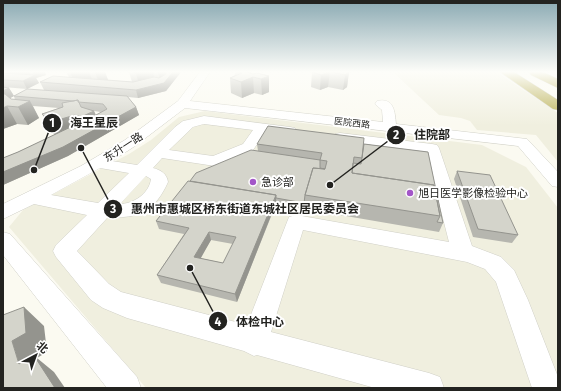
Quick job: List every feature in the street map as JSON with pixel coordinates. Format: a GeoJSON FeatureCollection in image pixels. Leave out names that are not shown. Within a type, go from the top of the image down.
{"type":"FeatureCollection","features":[{"type":"Feature","properties":{"kind":"highway"},"geometry":{"type":"LineString","coordinates":[[534,90],[558,106]]}},
{"type":"Feature","properties":{"kind":"highway"},"geometry":{"type":"LineString","coordinates":[[546,90],[558,97]]}},
{"type":"Feature","properties":{"kind":"street","name":"东升一路"},"geometry":{"type":"LineString","coordinates":[[3,212],[97,163],[138,137],[182,104],[192,90]]}},
{"type":"Feature","properties":{"kind":"street","name":"医院西路"},"geometry":{"type":"LineString","coordinates":[[182,104],[522,142],[558,182]]}},
{"type":"Feature","properties":{"kind":"street"},"geometry":{"type":"LineString","coordinates":[[381,104],[388,108],[390,127]]}},
{"type":"Feature","properties":{"kind":"street"},"geometry":{"type":"LineString","coordinates":[[429,388],[137,310],[112,300],[100,292],[64,251],[183,127],[197,121],[208,120],[432,148],[462,252]]}},
{"type":"Feature","properties":{"kind":"street"},"geometry":{"type":"LineString","coordinates":[[158,153],[215,161],[248,147],[263,127]]}},
{"type":"Feature","properties":{"kind":"street"},"geometry":{"type":"LineString","coordinates":[[97,163],[141,170]]}},
{"type":"Feature","properties":{"kind":"street"},"geometry":{"type":"LineString","coordinates":[[32,198],[103,210]]}},
{"type":"Feature","properties":{"kind":"street"},"geometry":{"type":"LineString","coordinates":[[254,342],[296,222],[462,252],[489,260],[497,265],[506,277],[516,300],[547,388]]}},
{"type":"Feature","properties":{"kind":"street"},"geometry":{"type":"LineString","coordinates":[[3,240],[126,388]]}},
{"type":"Feature","properties":{"kind":"shaded area"},"geometry":{"type":"Polygon","coordinates":[[[412,90],[524,90],[558,113],[558,162],[536,135],[477,130],[470,121],[461,118],[439,115],[412,90]]]}},
{"type":"Feature","properties":{"kind":"shaded area"},"geometry":{"type":"Polygon","coordinates":[[[205,111],[482,145],[526,167],[558,208],[558,388],[146,388],[9,227],[23,210],[129,154],[151,140],[179,117],[205,111]]]}},
{"type":"Feature","properties":{"kind":"building"},"geometry":{"type":"Polygon","coordinates":[[[25,90],[45,90],[127,96],[136,107],[63,147],[3,172],[3,158],[79,123],[85,126],[98,120],[96,115],[107,109],[103,104],[78,102],[78,100],[73,101],[14,96],[25,90]]]}},
{"type":"Feature","properties":{"kind":"building"},"geometry":{"type":"Polygon","coordinates":[[[3,94],[11,99],[30,101],[18,107],[7,106],[3,108],[3,94]]]}},
{"type":"Feature","properties":{"kind":"building"},"geometry":{"type":"Polygon","coordinates":[[[78,100],[81,107],[94,111],[81,117],[75,115],[51,122],[42,114],[63,107],[62,103],[78,100]]]}},
{"type":"Feature","properties":{"kind":"building"},"geometry":{"type":"Polygon","coordinates":[[[268,126],[364,138],[362,158],[354,157],[352,173],[434,185],[440,216],[305,195],[313,168],[325,169],[327,161],[320,160],[322,153],[257,144],[268,126]]]}},
{"type":"Feature","properties":{"kind":"building"},"geometry":{"type":"Polygon","coordinates":[[[364,144],[428,152],[443,223],[437,222],[440,216],[434,185],[352,173],[353,163],[361,164],[364,144]]]}},
{"type":"Feature","properties":{"kind":"building","name":"急诊部"},"geometry":{"type":"Polygon","coordinates":[[[251,150],[320,160],[320,168],[325,169],[313,168],[304,203],[276,198],[276,195],[190,181],[196,173],[251,150]]]}},
{"type":"Feature","properties":{"kind":"building"},"geometry":{"type":"Polygon","coordinates":[[[457,171],[490,175],[518,235],[478,229],[457,171]]]}},
{"type":"Feature","properties":{"kind":"building"},"geometry":{"type":"Polygon","coordinates":[[[188,181],[276,195],[235,294],[157,275],[189,228],[156,221],[188,181]],[[209,232],[194,257],[223,263],[236,237],[209,232]]]}},
{"type":"Feature","properties":{"kind":"building"},"geometry":{"type":"Polygon","coordinates":[[[24,307],[26,333],[12,341],[19,364],[33,354],[55,388],[3,388],[3,315],[24,307]]]}},
{"type":"Feature","properties":{"kind":"place","name":"惠州市惠城区桥东街道东城社区居民委员会"},"geometry":{"type":"Point","coordinates":[81,148]}},
{"type":"Feature","properties":{"kind":"place","name":"海王星辰"},"geometry":{"type":"Point","coordinates":[34,170]}},
{"type":"Feature","properties":{"kind":"place","name":"急诊部"},"geometry":{"type":"Point","coordinates":[253,182]}},
{"type":"Feature","properties":{"kind":"place","name":"住院部"},"geometry":{"type":"Point","coordinates":[330,185]}},
{"type":"Feature","properties":{"kind":"place","name":"旭日医学影像检验中心"},"geometry":{"type":"Point","coordinates":[410,193]}},
{"type":"Feature","properties":{"kind":"place","name":"体检中心"},"geometry":{"type":"Point","coordinates":[190,268]}}]}
